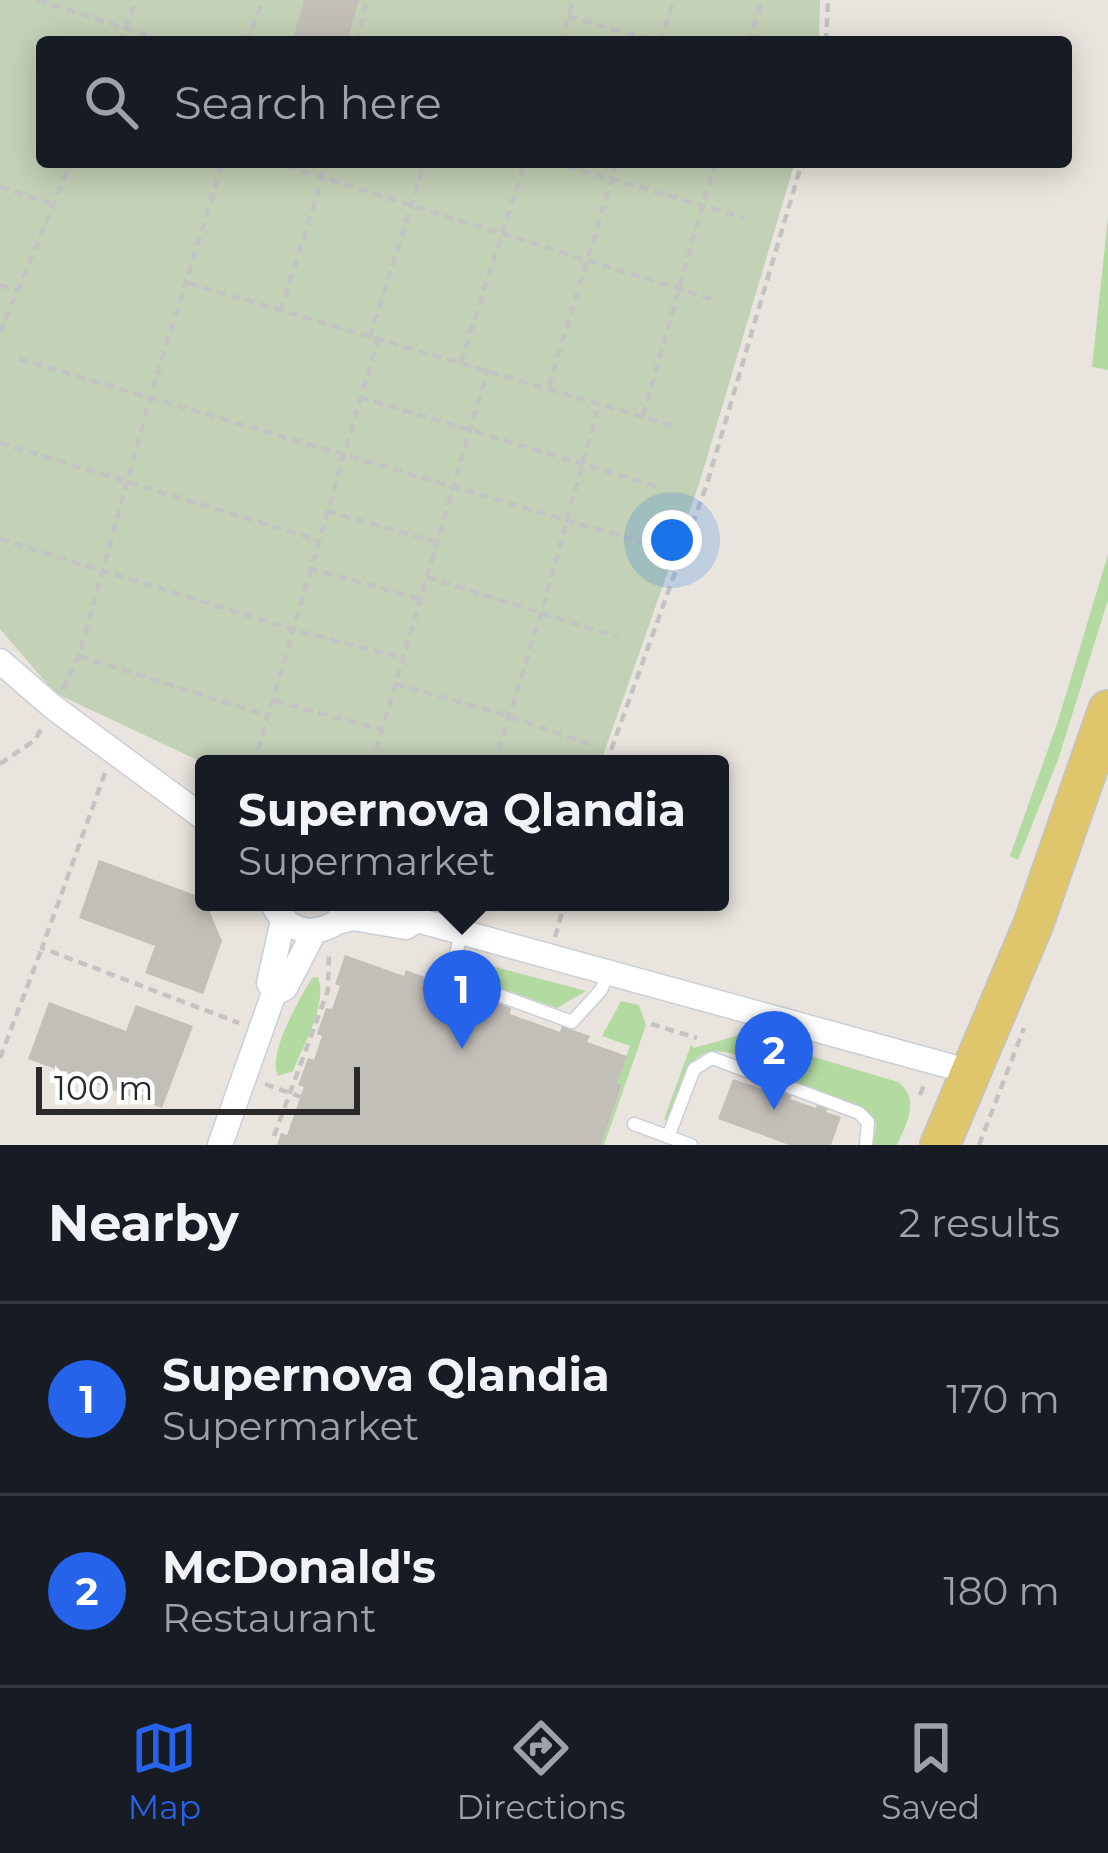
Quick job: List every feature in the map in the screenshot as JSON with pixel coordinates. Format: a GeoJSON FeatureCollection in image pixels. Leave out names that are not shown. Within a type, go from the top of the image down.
{"type":"FeatureCollection","features":[{"type":"Feature","properties":{"kind":"main road"},"geometry":{"type":"LineString","coordinates":[[940,1145],[1034,925],[1108,710]]}},
{"type":"Feature","properties":{"kind":"street"},"geometry":{"type":"LineString","coordinates":[[0,662],[195,811]]}},
{"type":"Feature","properties":{"kind":"street"},"geometry":{"type":"LineString","coordinates":[[278,911],[297,929],[333,926],[353,918],[406,927],[418,920]]}},
{"type":"Feature","properties":{"kind":"street"},"geometry":{"type":"LineString","coordinates":[[223,1142],[274,993],[269,983],[278,911]]}},
{"type":"Feature","properties":{"kind":"street"},"geometry":{"type":"LineString","coordinates":[[413,911],[418,920],[971,1072]]}},
{"type":"Feature","properties":{"kind":"street"},"geometry":{"type":"LineString","coordinates":[[274,993],[285,988],[333,926]]}},
{"type":"Feature","properties":{"kind":"lane"},"geometry":{"type":"LineString","coordinates":[[461,932],[456,954],[468,984],[572,1022],[601,990],[610,972]]}},
{"type":"Feature","properties":{"kind":"lane"},"geometry":{"type":"LineString","coordinates":[[668,1137],[694,1069],[712,1058],[859,1113],[868,1121],[866,1145]]}},
{"type":"Feature","properties":{"kind":"lane"},"geometry":{"type":"LineString","coordinates":[[634,1124],[691,1145]]}},
{"type":"Feature","properties":{"kind":"path"},"geometry":{"type":"LineString","coordinates":[[38,0],[149,36]]}},
{"type":"Feature","properties":{"kind":"path"},"geometry":{"type":"LineString","coordinates":[[123,36],[136,0]]}},
{"type":"Feature","properties":{"kind":"path"},"geometry":{"type":"LineString","coordinates":[[248,36],[263,0]]}},
{"type":"Feature","properties":{"kind":"path"},"geometry":{"type":"LineString","coordinates":[[358,36],[367,0]]}},
{"type":"Feature","properties":{"kind":"path"},"geometry":{"type":"LineString","coordinates":[[563,36],[573,0]]}},
{"type":"Feature","properties":{"kind":"path"},"geometry":{"type":"LineString","coordinates":[[661,36],[674,0]]}},
{"type":"Feature","properties":{"kind":"path"},"geometry":{"type":"LineString","coordinates":[[751,36],[762,0]]}},
{"type":"Feature","properties":{"kind":"path"},"geometry":{"type":"LineString","coordinates":[[826,36],[827,0]]}},
{"type":"Feature","properties":{"kind":"path"},"geometry":{"type":"LineString","coordinates":[[568,16],[638,36]]}},
{"type":"Feature","properties":{"kind":"path"},"geometry":{"type":"LineString","coordinates":[[0,333],[69,168]]}},
{"type":"Feature","properties":{"kind":"path"},"geometry":{"type":"LineString","coordinates":[[74,674],[151,395],[221,168]]}},
{"type":"Feature","properties":{"kind":"path"},"geometry":{"type":"LineString","coordinates":[[293,168],[718,301]]}},
{"type":"Feature","properties":{"kind":"path"},"geometry":{"type":"LineString","coordinates":[[281,311],[326,168]]}},
{"type":"Feature","properties":{"kind":"path"},"geometry":{"type":"LineString","coordinates":[[370,337],[423,168]]}},
{"type":"Feature","properties":{"kind":"path"},"geometry":{"type":"LineString","coordinates":[[461,362],[523,168]]}},
{"type":"Feature","properties":{"kind":"path"},"geometry":{"type":"LineString","coordinates":[[570,168],[746,218]]}},
{"type":"Feature","properties":{"kind":"path"},"geometry":{"type":"LineString","coordinates":[[549,388],[615,168]]}},
{"type":"Feature","properties":{"kind":"path"},"geometry":{"type":"LineString","coordinates":[[643,417],[713,168]]}},
{"type":"Feature","properties":{"kind":"path"},"geometry":{"type":"LineString","coordinates":[[609,755],[706,484],[800,168]]}},
{"type":"Feature","properties":{"kind":"path"},"geometry":{"type":"LineString","coordinates":[[0,187],[54,204]]}},
{"type":"Feature","properties":{"kind":"path"},"geometry":{"type":"LineString","coordinates":[[188,283],[677,427]]}},
{"type":"Feature","properties":{"kind":"path"},"geometry":{"type":"LineString","coordinates":[[0,284],[18,290]]}},
{"type":"Feature","properties":{"kind":"path"},"geometry":{"type":"LineString","coordinates":[[257,755],[378,339]]}},
{"type":"Feature","properties":{"kind":"path"},"geometry":{"type":"LineString","coordinates":[[19,358],[644,543]]}},
{"type":"Feature","properties":{"kind":"path"},"geometry":{"type":"LineString","coordinates":[[375,755],[488,369]]}},
{"type":"Feature","properties":{"kind":"path"},"geometry":{"type":"LineString","coordinates":[[360,397],[659,487]]}},
{"type":"Feature","properties":{"kind":"path"},"geometry":{"type":"LineString","coordinates":[[497,755],[599,404]]}},
{"type":"Feature","properties":{"kind":"path"},"geometry":{"type":"LineString","coordinates":[[0,443],[318,540]]}},
{"type":"Feature","properties":{"kind":"path"},"geometry":{"type":"LineString","coordinates":[[327,511],[437,542]]}},
{"type":"Feature","properties":{"kind":"path"},"geometry":{"type":"LineString","coordinates":[[0,539],[291,629],[403,658]]}},
{"type":"Feature","properties":{"kind":"path"},"geometry":{"type":"LineString","coordinates":[[309,568],[421,599]]}},
{"type":"Feature","properties":{"kind":"path"},"geometry":{"type":"LineString","coordinates":[[427,578],[616,638]]}},
{"type":"Feature","properties":{"kind":"path"},"geometry":{"type":"LineString","coordinates":[[79,656],[270,716]]}},
{"type":"Feature","properties":{"kind":"path"},"geometry":{"type":"LineString","coordinates":[[395,685],[509,716],[591,745]]}},
{"type":"Feature","properties":{"kind":"path"},"geometry":{"type":"LineString","coordinates":[[275,701],[382,729]]}},
{"type":"Feature","properties":{"kind":"path"},"geometry":{"type":"LineString","coordinates":[[0,1058],[113,751]]}},
{"type":"Feature","properties":{"kind":"path"},"geometry":{"type":"LineString","coordinates":[[554,941],[562,911]]}},
{"type":"Feature","properties":{"kind":"path"},"geometry":{"type":"LineString","coordinates":[[274,1136],[328,990],[333,926]]}},
{"type":"Feature","properties":{"kind":"path"},"geometry":{"type":"LineString","coordinates":[[42,948],[241,1024]]}},
{"type":"Feature","properties":{"kind":"path"},"geometry":{"type":"LineString","coordinates":[[651,1024],[697,1038]]}},
{"type":"Feature","properties":{"kind":"path"},"geometry":{"type":"LineString","coordinates":[[260,1082],[301,1096]]}},
{"type":"Feature","properties":{"kind":"green space"},"geometry":{"type":"Polygon","coordinates":[[[0,0],[820,0],[819,36],[36,36],[36,168],[793,168],[700,481],[603,755],[195,755],[195,759],[55,693],[0,629],[0,0]]]}},
{"type":"Feature","properties":{"kind":"green space"},"geometry":{"type":"Polygon","coordinates":[[[1108,217],[1108,370],[1092,367],[1108,217]]]}},
{"type":"Feature","properties":{"kind":"green space"},"geometry":{"type":"Polygon","coordinates":[[[1108,554],[1108,600],[1058,760],[1018,860],[1010,856],[1058,721],[1108,554]]]}},
{"type":"Feature","properties":{"kind":"green space"},"geometry":{"type":"Polygon","coordinates":[[[465,959],[586,991],[557,1008],[486,983],[465,959]]]}},
{"type":"Feature","properties":{"kind":"green space"},"geometry":{"type":"Polygon","coordinates":[[[318,977],[320,999],[308,1037],[293,1071],[278,1076],[277,1054],[286,1027],[312,978],[318,977]]]}},
{"type":"Feature","properties":{"kind":"green space"},"geometry":{"type":"Polygon","coordinates":[[[621,1001],[639,1005],[646,1025],[601,1145],[630,1046],[602,1036],[621,1001]]]}},
{"type":"Feature","properties":{"kind":"green space"},"geometry":{"type":"Polygon","coordinates":[[[740,1035],[898,1082],[910,1104],[897,1145],[873,1145],[876,1123],[861,1107],[776,1076],[771,1066],[726,1052],[700,1055],[685,1077],[668,1121],[664,1119],[691,1045],[740,1035]]]}},
{"type":"Feature","properties":{"kind":"building"},"geometry":{"type":"Polygon","coordinates":[[[304,0],[359,0],[349,36],[294,36],[304,0]]]}},
{"type":"Feature","properties":{"kind":"building"},"geometry":{"type":"Polygon","coordinates":[[[99,860],[195,895],[195,911],[209,911],[222,941],[203,994],[145,973],[155,946],[79,918],[99,860]]]}},
{"type":"Feature","properties":{"kind":"building"},"geometry":{"type":"Polygon","coordinates":[[[345,955],[404,976],[406,970],[433,980],[431,986],[482,1004],[484,998],[511,1008],[510,1014],[560,1032],[562,1026],[590,1036],[587,1042],[627,1056],[601,1145],[277,1145],[281,1133],[287,1135],[304,1087],[298,1085],[308,1058],[314,1060],[322,1036],[317,1034],[326,1008],[332,1009],[345,955]]]}},
{"type":"Feature","properties":{"kind":"building"},"geometry":{"type":"Polygon","coordinates":[[[49,1002],[126,1031],[136,1005],[193,1026],[162,1108],[28,1059],[49,1002]]]}},
{"type":"Feature","properties":{"kind":"building"},"geometry":{"type":"Polygon","coordinates":[[[733,1079],[828,1108],[826,1112],[841,1117],[831,1145],[789,1145],[718,1119],[733,1079]]]}},
{"type":"Feature","properties":{"kind":"place","name":"Supernova Qlandia"},"geometry":{"type":"Point","coordinates":[462,1049]}},
{"type":"Feature","properties":{"kind":"place","name":"McDonald's"},"geometry":{"type":"Point","coordinates":[774,1110]}}]}
